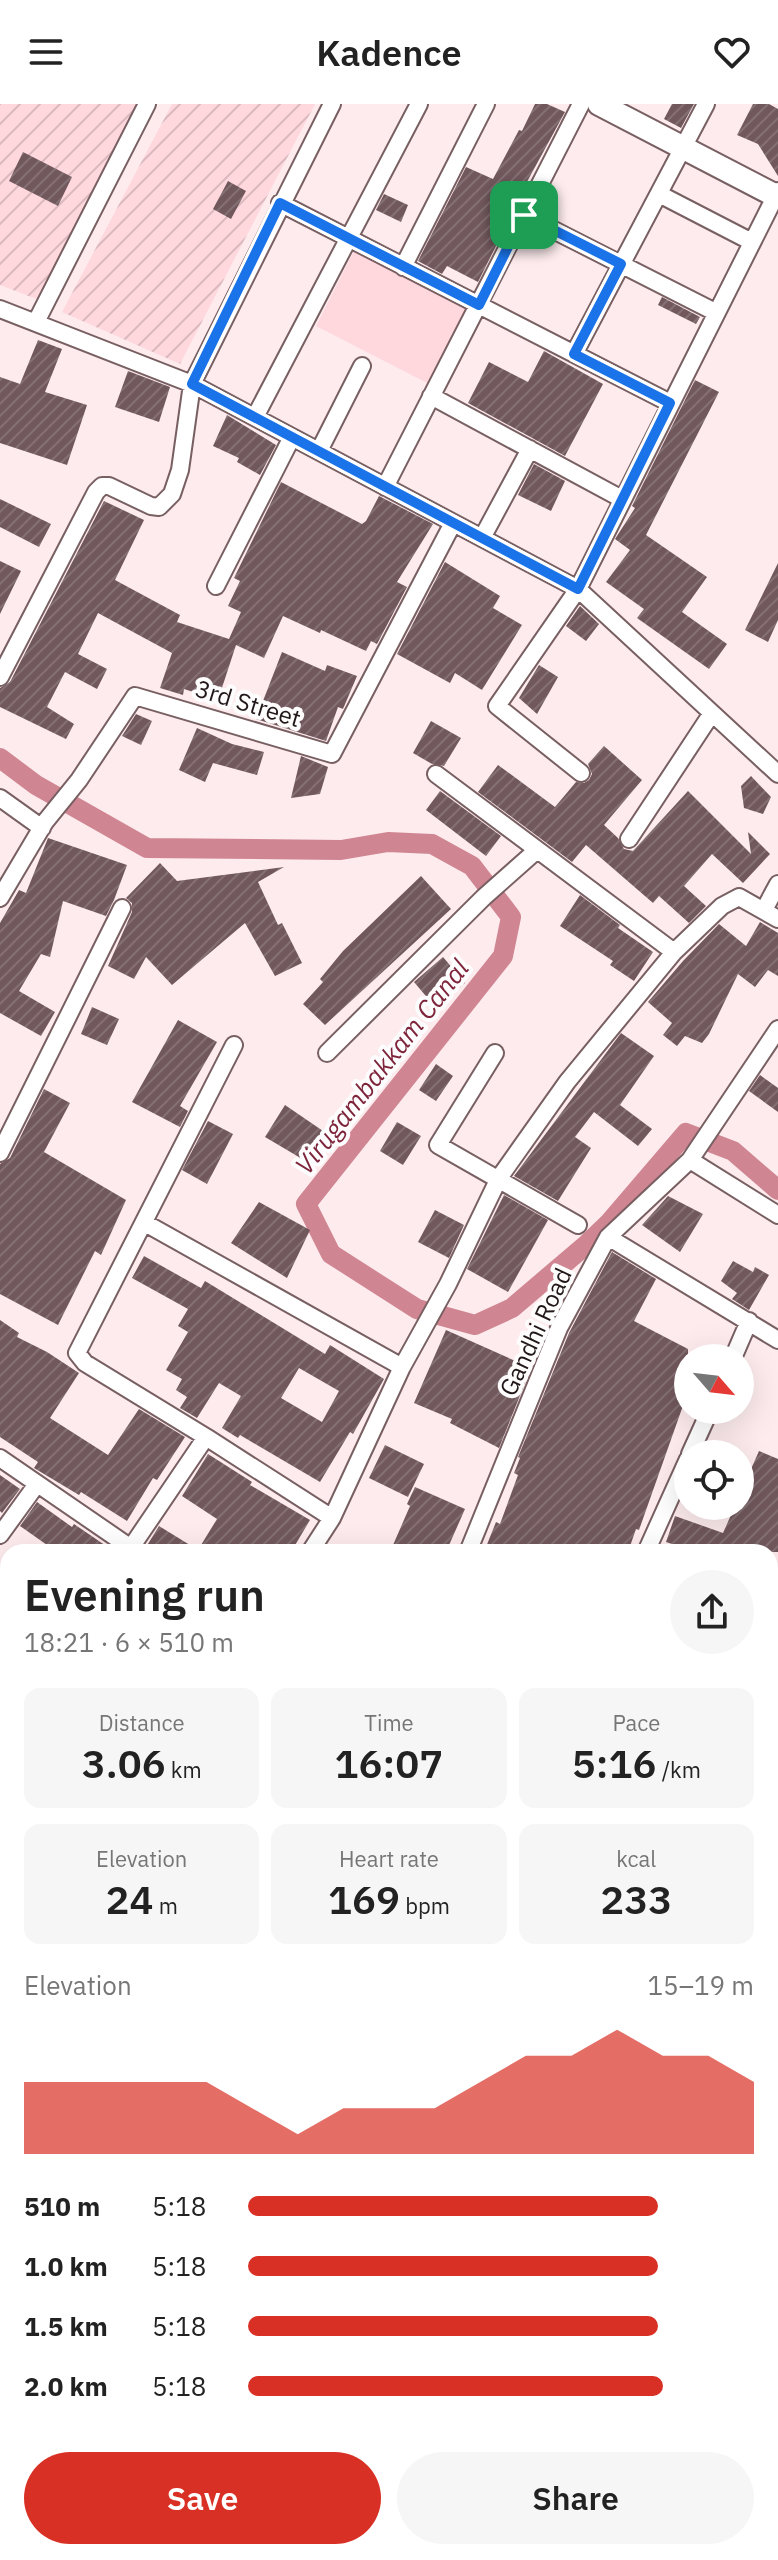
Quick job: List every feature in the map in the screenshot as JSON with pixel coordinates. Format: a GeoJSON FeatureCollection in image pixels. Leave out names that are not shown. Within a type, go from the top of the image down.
{"type":"FeatureCollection","features":[{"type":"Feature","properties":{"kind":"street"},"geometry":{"type":"LineString","coordinates":[[36,322],[147,104]]}},
{"type":"Feature","properties":{"kind":"street"},"geometry":{"type":"LineString","coordinates":[[0,677],[96,492],[102,486],[109,486],[159,507],[172,494],[180,470],[192,384],[332,104]]}},
{"type":"Feature","properties":{"kind":"street"},"geometry":{"type":"LineString","coordinates":[[255,417],[419,104]]}},
{"type":"Feature","properties":{"kind":"street"},"geometry":{"type":"LineString","coordinates":[[403,267],[486,104]]}},
{"type":"Feature","properties":{"kind":"street"},"geometry":{"type":"LineString","coordinates":[[385,487],[581,104]]}},
{"type":"Feature","properties":{"kind":"street"},"geometry":{"type":"LineString","coordinates":[[574,354],[706,104]]}},
{"type":"Feature","properties":{"kind":"street"},"geometry":{"type":"LineString","coordinates":[[581,773],[497,706],[578,589],[777,194],[683,148],[611,107]]}},
{"type":"Feature","properties":{"kind":"street"},"geometry":{"type":"LineString","coordinates":[[659,194],[752,242]]}},
{"type":"Feature","properties":{"kind":"street"},"geometry":{"type":"LineString","coordinates":[[280,203],[670,403]]}},
{"type":"Feature","properties":{"kind":"street"},"geometry":{"type":"LineString","coordinates":[[524,215],[715,312]]}},
{"type":"Feature","properties":{"kind":"street"},"geometry":{"type":"LineString","coordinates":[[0,309],[192,384],[578,589],[778,774]]}},
{"type":"Feature","properties":{"kind":"street"},"geometry":{"type":"LineString","coordinates":[[319,451],[362,366]]}},
{"type":"Feature","properties":{"kind":"street"},"geometry":{"type":"LineString","coordinates":[[431,396],[622,499]]}},
{"type":"Feature","properties":{"kind":"street"},"geometry":{"type":"LineString","coordinates":[[216,586],[292,437]]}},
{"type":"Feature","properties":{"kind":"street"},"geometry":{"type":"LineString","coordinates":[[482,538],[530,449]]}},
{"type":"Feature","properties":{"kind":"street","name":"3rd Street"},"geometry":{"type":"LineString","coordinates":[[0,898],[43,825],[79,780],[135,696],[332,754],[453,523]]}},
{"type":"Feature","properties":{"kind":"street"},"geometry":{"type":"LineString","coordinates":[[629,839],[712,713]]}},
{"type":"Feature","properties":{"kind":"street"},"geometry":{"type":"LineString","coordinates":[[436,774],[674,952]]}},
{"type":"Feature","properties":{"kind":"street"},"geometry":{"type":"LineString","coordinates":[[0,798],[43,825]]}},
{"type":"Feature","properties":{"kind":"street"},"geometry":{"type":"LineString","coordinates":[[327,1053],[484,897],[537,850]]}},
{"type":"Feature","properties":{"kind":"street"},"geometry":{"type":"LineString","coordinates":[[315,1544],[332,1518],[402,1367],[448,1284],[499,1178],[567,1082],[674,952],[722,906],[739,897],[771,915],[778,884]]}},
{"type":"Feature","properties":{"kind":"street"},"geometry":{"type":"LineString","coordinates":[[0,1153],[122,908]]}},
{"type":"Feature","properties":{"kind":"street","name":"Gandhi Road"},"geometry":{"type":"LineString","coordinates":[[471,1544],[559,1328],[608,1237],[690,1160],[778,1029]]}},
{"type":"Feature","properties":{"kind":"street"},"geometry":{"type":"LineString","coordinates":[[234,1045],[77,1353],[85,1363],[332,1518]]}},
{"type":"Feature","properties":{"kind":"street"},"geometry":{"type":"LineString","coordinates":[[495,1053],[438,1145],[578,1225]]}},
{"type":"Feature","properties":{"kind":"street"},"geometry":{"type":"LineString","coordinates":[[690,1160],[778,1215]]}},
{"type":"Feature","properties":{"kind":"street"},"geometry":{"type":"LineString","coordinates":[[145,1223],[402,1367]]}},
{"type":"Feature","properties":{"kind":"street"},"geometry":{"type":"LineString","coordinates":[[608,1237],[778,1340]]}},
{"type":"Feature","properties":{"kind":"street"},"geometry":{"type":"LineString","coordinates":[[739,1344],[749,1321]]}},
{"type":"Feature","properties":{"kind":"street"},"geometry":{"type":"LineString","coordinates":[[134,1544],[206,1437]]}},
{"type":"Feature","properties":{"kind":"street"},"geometry":{"type":"LineString","coordinates":[[0,1458],[122,1544]]}},
{"type":"Feature","properties":{"kind":"street"},"geometry":{"type":"LineString","coordinates":[[0,1535],[37,1484]]}},
{"type":"Feature","properties":{"kind":"street"},"geometry":{"type":"LineString","coordinates":[[650,1544],[674,1489]]}},
{"type":"Feature","properties":{"kind":"shaded area"},"geometry":{"type":"Polygon","coordinates":[[[0,104],[140,104],[39,300],[0,285],[0,104]]]}},
{"type":"Feature","properties":{"kind":"shaded area"},"geometry":{"type":"Polygon","coordinates":[[[172,104],[315,104],[180,364],[62,312],[172,104]]]}},
{"type":"Feature","properties":{"kind":"shaded area"},"geometry":{"type":"Polygon","coordinates":[[[356,247],[471,306],[431,385],[316,326],[356,247]]]}},
{"type":"Feature","properties":{"kind":"building"},"geometry":{"type":"Polygon","coordinates":[[[535,104],[547,104],[565,112],[498,235],[501,236],[478,282],[447,266],[442,274],[418,261],[466,167],[493,179],[535,104]]]}},
{"type":"Feature","properties":{"kind":"building"},"geometry":{"type":"Polygon","coordinates":[[[672,104],[694,104],[681,128],[664,119],[672,104]]]}},
{"type":"Feature","properties":{"kind":"building"},"geometry":{"type":"Polygon","coordinates":[[[753,104],[769,104],[778,109],[778,176],[758,144],[737,135],[753,104]]]}},
{"type":"Feature","properties":{"kind":"building"},"geometry":{"type":"Polygon","coordinates":[[[23,152],[72,177],[58,206],[9,181],[23,152]]]}},
{"type":"Feature","properties":{"kind":"building"},"geometry":{"type":"Polygon","coordinates":[[[228,181],[246,191],[231,219],[213,209],[228,181]]]}},
{"type":"Feature","properties":{"kind":"building"},"geometry":{"type":"Polygon","coordinates":[[[384,194],[408,205],[401,222],[376,210],[384,194]]]}},
{"type":"Feature","properties":{"kind":"building"},"geometry":{"type":"Polygon","coordinates":[[[662,297],[700,317],[696,324],[658,305],[662,297]]]}},
{"type":"Feature","properties":{"kind":"building"},"geometry":{"type":"Polygon","coordinates":[[[38,340],[62,349],[45,392],[87,405],[67,465],[0,443],[0,377],[20,384],[38,340]]]}},
{"type":"Feature","properties":{"kind":"building"},"geometry":{"type":"Polygon","coordinates":[[[544,351],[603,384],[565,456],[468,403],[489,362],[528,382],[544,351]]]}},
{"type":"Feature","properties":{"kind":"building"},"geometry":{"type":"Polygon","coordinates":[[[128,371],[170,387],[159,422],[115,407],[128,371]]]}},
{"type":"Feature","properties":{"kind":"building"},"geometry":{"type":"Polygon","coordinates":[[[695,380],[719,392],[646,535],[707,577],[682,612],[727,644],[709,669],[637,618],[644,609],[606,582],[630,550],[615,539],[635,508],[632,506],[695,380]]]}},
{"type":"Feature","properties":{"kind":"building"},"geometry":{"type":"Polygon","coordinates":[[[227,415],[276,445],[260,475],[237,462],[239,458],[213,446],[227,415]]]}},
{"type":"Feature","properties":{"kind":"building"},"geometry":{"type":"Polygon","coordinates":[[[534,464],[565,481],[551,511],[518,495],[534,464]]]}},
{"type":"Feature","properties":{"kind":"building"},"geometry":{"type":"Polygon","coordinates":[[[281,482],[362,524],[379,496],[433,524],[397,582],[407,587],[377,644],[371,641],[366,651],[283,616],[264,658],[236,645],[218,700],[184,689],[183,695],[160,688],[172,653],[98,613],[78,654],[107,669],[97,689],[65,672],[47,707],[74,724],[66,739],[0,707],[0,688],[10,682],[104,501],[144,520],[115,580],[180,615],[177,622],[229,639],[241,612],[228,606],[240,581],[234,578],[281,482]]]}},
{"type":"Feature","properties":{"kind":"building"},"geometry":{"type":"Polygon","coordinates":[[[0,499],[51,524],[39,547],[0,527],[0,499]]]}},
{"type":"Feature","properties":{"kind":"building"},"geometry":{"type":"Polygon","coordinates":[[[0,561],[21,571],[0,614],[0,561]]]}},
{"type":"Feature","properties":{"kind":"building"},"geometry":{"type":"Polygon","coordinates":[[[445,562],[500,596],[493,608],[522,625],[482,690],[455,673],[450,683],[397,654],[445,562]]]}},
{"type":"Feature","properties":{"kind":"building"},"geometry":{"type":"Polygon","coordinates":[[[778,563],[778,620],[768,642],[745,630],[778,563]]]}},
{"type":"Feature","properties":{"kind":"building"},"geometry":{"type":"Polygon","coordinates":[[[580,606],[599,624],[586,641],[566,626],[580,606]]]}},
{"type":"Feature","properties":{"kind":"building"},"geometry":{"type":"Polygon","coordinates":[[[282,652],[325,671],[327,665],[357,676],[343,709],[338,707],[326,741],[256,719],[282,652]]]}},
{"type":"Feature","properties":{"kind":"building"},"geometry":{"type":"Polygon","coordinates":[[[539,665],[558,677],[537,714],[519,698],[539,665]]]}},
{"type":"Feature","properties":{"kind":"building"},"geometry":{"type":"Polygon","coordinates":[[[136,714],[152,721],[141,745],[122,736],[136,714]]]}},
{"type":"Feature","properties":{"kind":"building"},"geometry":{"type":"Polygon","coordinates":[[[431,721],[461,738],[444,766],[432,764],[413,753],[431,721]]]}},
{"type":"Feature","properties":{"kind":"building"},"geometry":{"type":"Polygon","coordinates":[[[197,728],[232,744],[264,752],[257,775],[213,763],[205,782],[179,770],[197,728]]]}},
{"type":"Feature","properties":{"kind":"building"},"geometry":{"type":"Polygon","coordinates":[[[604,746],[642,780],[604,825],[618,838],[624,849],[633,851],[688,791],[751,854],[748,832],[770,854],[743,883],[712,854],[684,886],[706,906],[689,923],[659,896],[653,903],[586,845],[572,862],[478,792],[498,765],[555,807],[576,782],[589,780],[592,774],[588,764],[604,746]]]}},
{"type":"Feature","properties":{"kind":"building"},"geometry":{"type":"Polygon","coordinates":[[[301,756],[328,767],[320,794],[291,798],[301,756]]]}},
{"type":"Feature","properties":{"kind":"building"},"geometry":{"type":"Polygon","coordinates":[[[751,776],[771,797],[763,814],[744,808],[741,786],[751,776]]]}},
{"type":"Feature","properties":{"kind":"building"},"geometry":{"type":"Polygon","coordinates":[[[440,791],[501,836],[486,856],[426,810],[440,791]]]}},
{"type":"Feature","properties":{"kind":"building"},"geometry":{"type":"Polygon","coordinates":[[[48,838],[127,865],[106,916],[63,901],[50,957],[41,954],[19,991],[55,1012],[41,1036],[0,1013],[0,923],[19,890],[26,893],[48,838]]]}},
{"type":"Feature","properties":{"kind":"building"},"geometry":{"type":"Polygon","coordinates":[[[160,863],[177,881],[284,867],[258,882],[278,925],[282,923],[302,963],[275,976],[245,923],[172,985],[146,957],[134,979],[108,966],[132,912],[132,903],[126,898],[160,863]]]}},
{"type":"Feature","properties":{"kind":"building"},"geometry":{"type":"Polygon","coordinates":[[[421,876],[451,909],[325,1025],[303,1004],[323,982],[320,979],[343,951],[421,876]]]}},
{"type":"Feature","properties":{"kind":"building"},"geometry":{"type":"Polygon","coordinates":[[[580,895],[620,925],[618,928],[653,952],[634,981],[610,965],[613,961],[560,926],[580,895]]]}},
{"type":"Feature","properties":{"kind":"building"},"geometry":{"type":"Polygon","coordinates":[[[760,922],[778,933],[778,976],[768,970],[755,987],[738,974],[702,1043],[685,1036],[677,1046],[663,1035],[672,1023],[648,1002],[719,924],[746,946],[760,922]]]}},
{"type":"Feature","properties":{"kind":"building"},"geometry":{"type":"Polygon","coordinates":[[[443,957],[465,983],[436,1008],[414,982],[443,957]]]}},
{"type":"Feature","properties":{"kind":"building"},"geometry":{"type":"Polygon","coordinates":[[[92,1007],[119,1019],[107,1045],[81,1034],[92,1007]]]}},
{"type":"Feature","properties":{"kind":"building"},"geometry":{"type":"Polygon","coordinates":[[[178,1020],[217,1042],[180,1106],[188,1111],[180,1127],[132,1102],[178,1020]]]}},
{"type":"Feature","properties":{"kind":"building"},"geometry":{"type":"Polygon","coordinates":[[[621,1033],[654,1056],[620,1105],[652,1129],[638,1146],[594,1112],[575,1137],[591,1148],[558,1201],[514,1176],[621,1033]]]}},
{"type":"Feature","properties":{"kind":"building"},"geometry":{"type":"Polygon","coordinates":[[[436,1064],[453,1076],[436,1101],[419,1090],[436,1064]]]}},
{"type":"Feature","properties":{"kind":"building"},"geometry":{"type":"Polygon","coordinates":[[[760,1075],[778,1088],[778,1112],[749,1091],[760,1075]]]}},
{"type":"Feature","properties":{"kind":"building"},"geometry":{"type":"Polygon","coordinates":[[[44,1089],[70,1103],[44,1152],[126,1200],[101,1255],[95,1251],[58,1325],[0,1294],[0,1164],[10,1158],[44,1089]]]}},
{"type":"Feature","properties":{"kind":"building"},"geometry":{"type":"Polygon","coordinates":[[[285,1105],[326,1133],[309,1163],[265,1137],[285,1105]]]}},
{"type":"Feature","properties":{"kind":"building"},"geometry":{"type":"Polygon","coordinates":[[[208,1121],[233,1134],[207,1184],[182,1170],[208,1121]]]}},
{"type":"Feature","properties":{"kind":"building"},"geometry":{"type":"Polygon","coordinates":[[[397,1122],[421,1136],[403,1165],[380,1151],[397,1122]]]}},
{"type":"Feature","properties":{"kind":"building"},"geometry":{"type":"Polygon","coordinates":[[[504,1195],[548,1220],[508,1292],[467,1269],[504,1195]]]}},
{"type":"Feature","properties":{"kind":"building"},"geometry":{"type":"Polygon","coordinates":[[[668,1196],[703,1214],[680,1252],[642,1225],[668,1196]]]}},
{"type":"Feature","properties":{"kind":"building"},"geometry":{"type":"Polygon","coordinates":[[[259,1202],[310,1230],[287,1278],[231,1243],[259,1202]]]}},
{"type":"Feature","properties":{"kind":"building"},"geometry":{"type":"Polygon","coordinates":[[[435,1210],[464,1225],[449,1258],[418,1242],[435,1210]]]}},
{"type":"Feature","properties":{"kind":"building"},"geometry":{"type":"Polygon","coordinates":[[[612,1252],[656,1279],[634,1321],[678,1344],[674,1344],[674,1424],[677,1424],[639,1530],[636,1529],[631,1544],[487,1544],[496,1522],[500,1524],[518,1475],[514,1473],[569,1333],[612,1252]]]}},
{"type":"Feature","properties":{"kind":"building"},"geometry":{"type":"Polygon","coordinates":[[[144,1256],[201,1288],[205,1281],[325,1354],[330,1345],[384,1379],[353,1434],[350,1432],[320,1482],[240,1435],[238,1438],[222,1428],[241,1396],[219,1383],[197,1418],[180,1408],[187,1397],[176,1390],[182,1379],[166,1370],[188,1332],[178,1326],[188,1309],[132,1278],[144,1256]],[[299,1368],[281,1398],[322,1422],[339,1391],[299,1368]]]}},
{"type":"Feature","properties":{"kind":"building"},"geometry":{"type":"Polygon","coordinates":[[[733,1261],[753,1272],[755,1267],[769,1275],[749,1310],[732,1299],[737,1293],[721,1281],[733,1261]]]}},
{"type":"Feature","properties":{"kind":"building"},"geometry":{"type":"Polygon","coordinates":[[[0,1320],[19,1333],[17,1337],[79,1373],[50,1418],[108,1455],[139,1409],[185,1437],[157,1480],[153,1478],[127,1521],[81,1492],[79,1495],[34,1468],[38,1462],[0,1437],[0,1320]]]}},
{"type":"Feature","properties":{"kind":"building"},"geometry":{"type":"Polygon","coordinates":[[[446,1330],[531,1368],[499,1448],[450,1423],[452,1419],[414,1403],[446,1330]]]}},
{"type":"Feature","properties":{"kind":"building"},"geometry":{"type":"Polygon","coordinates":[[[385,1445],[424,1464],[408,1497],[369,1478],[385,1445]]]}},
{"type":"Feature","properties":{"kind":"building"},"geometry":{"type":"Polygon","coordinates":[[[759,1451],[778,1459],[778,1544],[666,1542],[674,1519],[723,1533],[729,1520],[754,1520],[754,1462],[759,1451]]]}},
{"type":"Feature","properties":{"kind":"building"},"geometry":{"type":"Polygon","coordinates":[[[208,1454],[252,1482],[250,1485],[310,1520],[296,1544],[202,1544],[217,1519],[182,1496],[208,1454]]]}},
{"type":"Feature","properties":{"kind":"building"},"geometry":{"type":"Polygon","coordinates":[[[0,1475],[20,1489],[2,1513],[0,1511],[0,1475]]]}},
{"type":"Feature","properties":{"kind":"building"},"geometry":{"type":"Polygon","coordinates":[[[415,1487],[465,1509],[450,1544],[393,1544],[410,1506],[407,1504],[415,1487]]]}},
{"type":"Feature","properties":{"kind":"building"},"geometry":{"type":"Polygon","coordinates":[[[37,1502],[103,1544],[46,1544],[20,1526],[37,1502]]]}},
{"type":"Feature","properties":{"kind":"building"},"geometry":{"type":"Polygon","coordinates":[[[159,1526],[188,1544],[148,1544],[159,1526]]]}},
{"type":"Feature","properties":{"kind":"waterway","name":"Virugambakkam Canal"},"geometry":{"type":"LineString","coordinates":[[0,758],[36,785],[147,848],[341,850],[388,842],[432,844],[472,866],[511,917],[503,956],[306,1204],[331,1254],[417,1309],[475,1325],[512,1308],[609,1223],[686,1133],[733,1151],[778,1190]]}},
{"type":"Feature","properties":{"kind":"route"},"geometry":{"type":"LineString","coordinates":[[280,203],[479,305],[524,215],[621,264],[574,354],[670,403],[578,589],[192,384],[280,203]]}}]}
